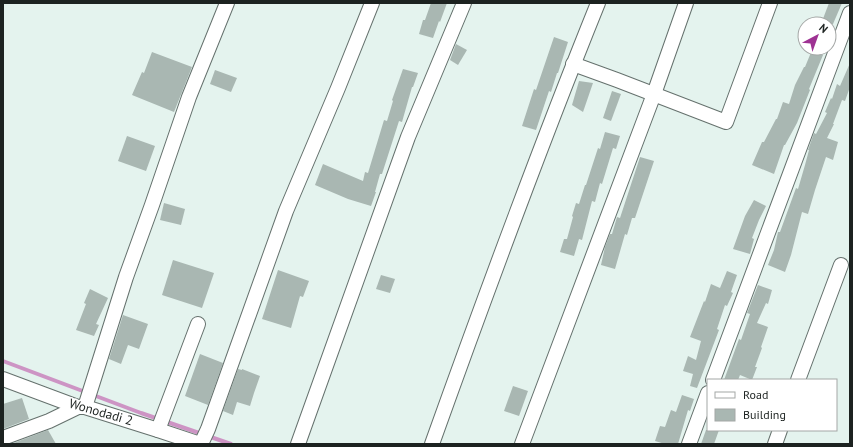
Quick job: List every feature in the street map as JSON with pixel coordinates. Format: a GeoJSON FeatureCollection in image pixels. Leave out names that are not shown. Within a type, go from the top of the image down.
{"type":"FeatureCollection","features":[{"type":"Feature","properties":{"kind":"street"},"geometry":{"type":"LineString","coordinates":[[3,438],[49,421],[85,401],[126,277],[189,97],[228,3]]}},
{"type":"Feature","properties":{"kind":"street"},"geometry":{"type":"LineString","coordinates":[[203,439],[286,211],[372,3]]}},
{"type":"Feature","properties":{"kind":"street"},"geometry":{"type":"LineString","coordinates":[[298,444],[408,137],[464,3]]}},
{"type":"Feature","properties":{"kind":"street"},"geometry":{"type":"LineString","coordinates":[[432,444],[475,323],[573,64],[598,3]]}},
{"type":"Feature","properties":{"kind":"street"},"geometry":{"type":"LineString","coordinates":[[522,444],[654,94],[686,3]]}},
{"type":"Feature","properties":{"kind":"street"},"geometry":{"type":"LineString","coordinates":[[573,64],[726,122],[770,3]]}},
{"type":"Feature","properties":{"kind":"street"},"geometry":{"type":"LineString","coordinates":[[713,379],[850,13]]}},
{"type":"Feature","properties":{"kind":"street"},"geometry":{"type":"LineString","coordinates":[[798,379],[841,265]]}},
{"type":"Feature","properties":{"kind":"street"},"geometry":{"type":"LineString","coordinates":[[161,423],[198,324]]}},
{"type":"Feature","properties":{"kind":"street","name":"Wonodadi 2"},"geometry":{"type":"LineString","coordinates":[[3,379],[161,423],[203,439]]}},
{"type":"Feature","properties":{"kind":"street"},"geometry":{"type":"LineString","coordinates":[[689,444],[707,396]]}},
{"type":"Feature","properties":{"kind":"street"},"geometry":{"type":"LineString","coordinates":[[775,444],[780,431]]}},
{"type":"Feature","properties":{"kind":"building"},"geometry":{"type":"Polygon","coordinates":[[[431,3],[447,3],[433,38],[419,34],[423,20],[425,20],[431,3]]]}},
{"type":"Feature","properties":{"kind":"building"},"geometry":{"type":"Polygon","coordinates":[[[829,3],[842,3],[836,16],[824,16],[829,3]]]}},
{"type":"Feature","properties":{"kind":"building"},"geometry":{"type":"Polygon","coordinates":[[[554,37],[568,42],[536,130],[522,126],[534,89],[536,90],[554,37]]]}},
{"type":"Feature","properties":{"kind":"building"},"geometry":{"type":"Polygon","coordinates":[[[456,44],[467,50],[458,65],[450,60],[456,44]]]}},
{"type":"Feature","properties":{"kind":"building"},"geometry":{"type":"Polygon","coordinates":[[[152,52],[192,67],[174,112],[132,95],[142,72],[144,73],[152,52]]]}},
{"type":"Feature","properties":{"kind":"building"},"geometry":{"type":"Polygon","coordinates":[[[810,56],[823,56],[797,123],[784,145],[774,174],[752,165],[762,142],[764,142],[777,119],[783,102],[789,104],[795,85],[810,56]]]}},
{"type":"Feature","properties":{"kind":"building"},"geometry":{"type":"Polygon","coordinates":[[[850,63],[850,87],[845,101],[842,100],[834,124],[827,138],[838,142],[833,160],[826,157],[808,214],[802,212],[785,272],[768,265],[774,250],[778,232],[780,232],[796,188],[798,189],[814,133],[816,134],[827,113],[825,112],[831,98],[832,99],[837,84],[840,86],[850,63]]]}},
{"type":"Feature","properties":{"kind":"building"},"geometry":{"type":"Polygon","coordinates":[[[403,69],[418,73],[412,87],[402,122],[399,121],[382,174],[380,174],[371,206],[348,199],[315,185],[323,164],[363,181],[365,172],[368,173],[384,120],[387,121],[393,101],[392,100],[403,69]]]}},
{"type":"Feature","properties":{"kind":"building"},"geometry":{"type":"Polygon","coordinates":[[[215,70],[237,78],[231,92],[210,84],[215,70]]]}},
{"type":"Feature","properties":{"kind":"building"},"geometry":{"type":"Polygon","coordinates":[[[579,81],[593,83],[583,112],[572,105],[579,81]]]}},
{"type":"Feature","properties":{"kind":"building"},"geometry":{"type":"Polygon","coordinates":[[[612,91],[621,94],[611,121],[603,118],[612,91]]]}},
{"type":"Feature","properties":{"kind":"building"},"geometry":{"type":"Polygon","coordinates":[[[605,132],[620,136],[616,149],[613,148],[602,184],[600,183],[595,202],[592,201],[582,240],[579,239],[574,256],[560,252],[564,239],[567,239],[576,203],[579,204],[605,132]]]}},
{"type":"Feature","properties":{"kind":"building"},"geometry":{"type":"Polygon","coordinates":[[[127,136],[155,146],[146,171],[118,161],[127,136]]]}},
{"type":"Feature","properties":{"kind":"building"},"geometry":{"type":"Polygon","coordinates":[[[640,157],[654,161],[635,218],[632,218],[627,235],[625,234],[615,269],[601,265],[605,247],[610,234],[612,234],[617,217],[620,218],[640,157]]]}},
{"type":"Feature","properties":{"kind":"building"},"geometry":{"type":"Polygon","coordinates":[[[754,200],[766,206],[752,238],[754,239],[750,254],[733,249],[745,216],[754,200]]]}},
{"type":"Feature","properties":{"kind":"building"},"geometry":{"type":"Polygon","coordinates":[[[164,203],[185,209],[181,225],[160,220],[164,203]]]}},
{"type":"Feature","properties":{"kind":"building"},"geometry":{"type":"Polygon","coordinates":[[[173,260],[214,273],[202,308],[162,295],[173,260]]]}},
{"type":"Feature","properties":{"kind":"building"},"geometry":{"type":"Polygon","coordinates":[[[278,270],[309,281],[303,297],[300,296],[291,328],[262,319],[278,270]]]}},
{"type":"Feature","properties":{"kind":"building"},"geometry":{"type":"Polygon","coordinates":[[[727,271],[737,275],[731,292],[733,293],[727,306],[725,305],[717,329],[719,330],[697,388],[690,386],[693,374],[683,371],[688,356],[696,360],[701,341],[690,337],[711,284],[720,288],[727,271]]]}},
{"type":"Feature","properties":{"kind":"building"},"geometry":{"type":"Polygon","coordinates":[[[381,275],[395,279],[390,293],[376,289],[381,275]]]}},
{"type":"Feature","properties":{"kind":"building"},"geometry":{"type":"Polygon","coordinates":[[[758,285],[772,290],[768,304],[766,303],[757,323],[768,327],[752,379],[740,375],[738,379],[724,379],[750,314],[747,313],[758,285]]]}},
{"type":"Feature","properties":{"kind":"building"},"geometry":{"type":"Polygon","coordinates":[[[90,289],[108,298],[96,324],[99,325],[94,336],[76,330],[90,289]]]}},
{"type":"Feature","properties":{"kind":"building"},"geometry":{"type":"Polygon","coordinates":[[[123,315],[148,324],[139,349],[128,345],[121,364],[109,359],[123,315]]]}},
{"type":"Feature","properties":{"kind":"building"},"geometry":{"type":"Polygon","coordinates":[[[200,354],[223,363],[208,405],[185,396],[200,354]]]}},
{"type":"Feature","properties":{"kind":"building"},"geometry":{"type":"Polygon","coordinates":[[[238,369],[242,369],[260,376],[250,406],[237,402],[233,415],[223,411],[238,369]]]}},
{"type":"Feature","properties":{"kind":"building"},"geometry":{"type":"Polygon","coordinates":[[[513,386],[528,391],[519,416],[504,411],[513,386]]]}},
{"type":"Feature","properties":{"kind":"building"},"geometry":{"type":"Polygon","coordinates":[[[682,395],[694,399],[690,411],[688,410],[678,444],[665,444],[655,441],[660,426],[665,427],[671,410],[676,412],[682,395]]]}},
{"type":"Feature","properties":{"kind":"building"},"geometry":{"type":"Polygon","coordinates":[[[22,398],[29,419],[3,429],[3,404],[22,398]]]}},
{"type":"Feature","properties":{"kind":"building"},"geometry":{"type":"Polygon","coordinates":[[[48,430],[56,444],[11,444],[48,430]]]}},
{"type":"Feature","properties":{"kind":"building"},"geometry":{"type":"Polygon","coordinates":[[[706,430],[719,431],[714,444],[701,444],[706,430]]]}},
{"type":"Feature","properties":{"kind":"waterway"},"geometry":{"type":"LineString","coordinates":[[3,361],[141,413],[231,444]]}}]}
